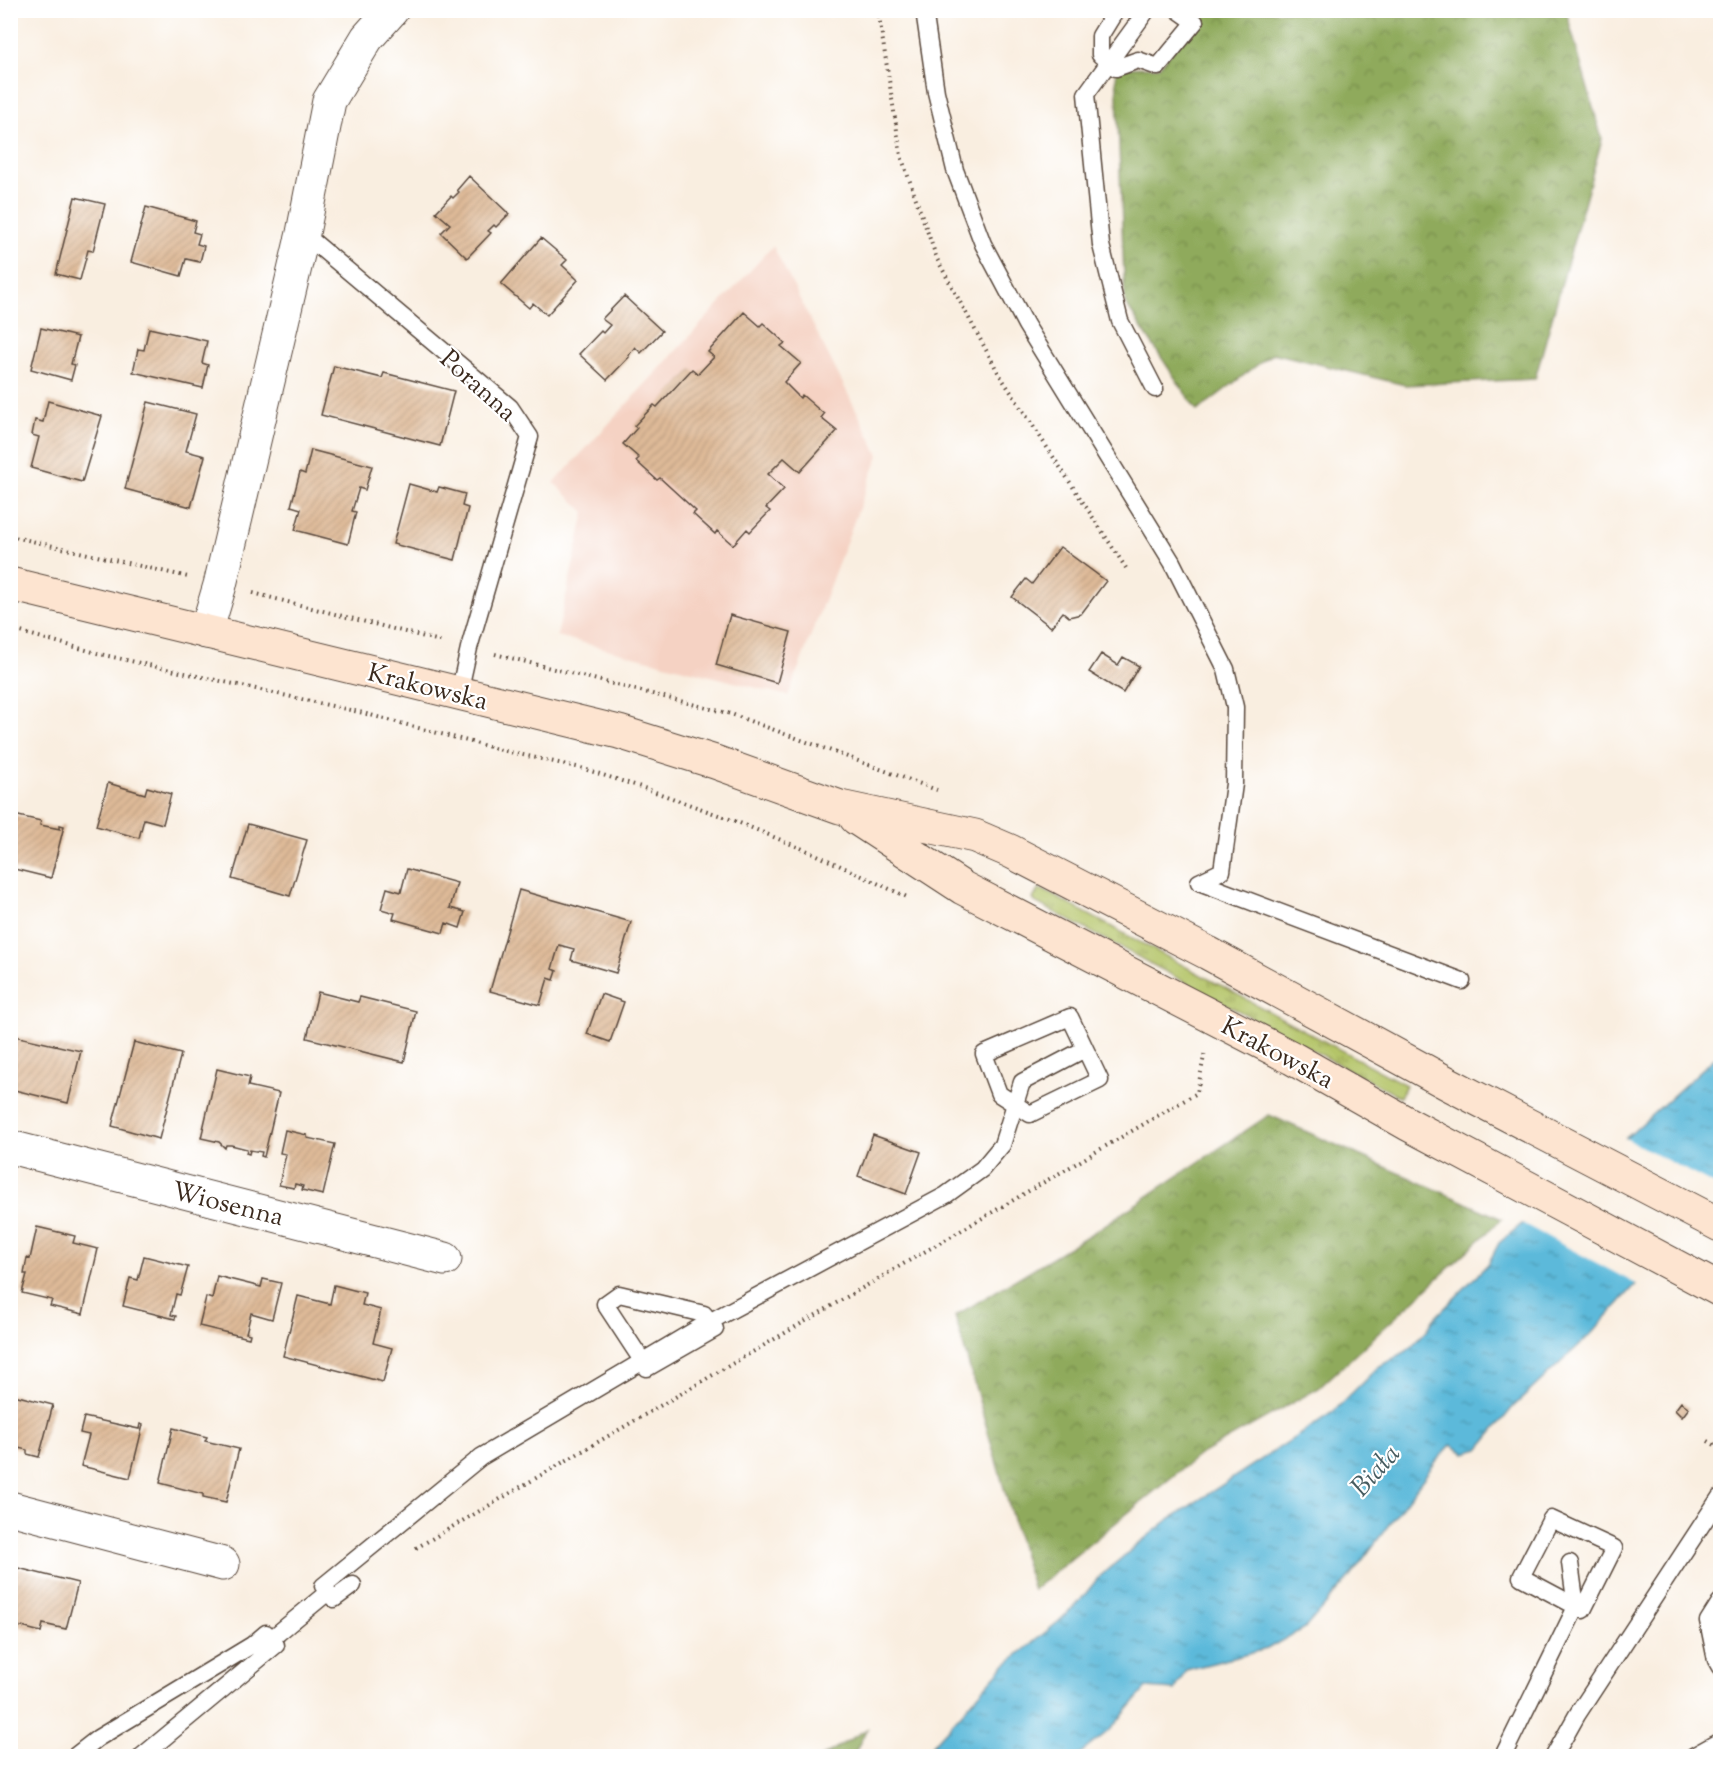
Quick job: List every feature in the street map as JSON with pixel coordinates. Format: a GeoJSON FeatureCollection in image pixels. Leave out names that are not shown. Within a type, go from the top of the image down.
{"type":"FeatureCollection","features":[{"type":"Feature","properties":{"kind":"street"},"geometry":{"type":"LineString","coordinates":[[206,633],[220,585],[303,233],[328,101],[367,38],[392,10]]}},
{"type":"Feature","properties":{"kind":"street","name":"Krakowska"},"geometry":{"type":"LineString","coordinates":[[10,584],[619,732],[715,762],[840,807],[975,836],[1010,851],[1208,952],[1449,1083],[1720,1225]]}},
{"type":"Feature","properties":{"kind":"street","name":"Krakowska"},"geometry":{"type":"LineString","coordinates":[[840,807],[963,888],[1292,1058],[1408,1124],[1720,1290]]}},
{"type":"Feature","properties":{"kind":"street","name":"Wiosenna"},"geometry":{"type":"LineString","coordinates":[[10,1147],[445,1259]]}},
{"type":"Feature","properties":{"kind":"street"},"geometry":{"type":"LineString","coordinates":[[10,1508],[223,1564]]}},
{"type":"Feature","properties":{"kind":"lane"},"geometry":{"type":"LineString","coordinates":[[924,10],[936,92],[955,170],[983,244],[1026,325],[1172,562],[1226,669],[1235,707],[1234,784],[1222,871],[1199,882],[1462,981]]}},
{"type":"Feature","properties":{"kind":"lane"},"geometry":{"type":"LineString","coordinates":[[1116,10],[1100,36],[1100,55],[1116,68],[1138,60],[1158,67],[1195,22],[1178,10]]}},
{"type":"Feature","properties":{"kind":"lane"},"geometry":{"type":"LineString","coordinates":[[1147,10],[1086,93],[1101,245],[1120,321],[1155,389]]}},
{"type":"Feature","properties":{"kind":"lane","name":"Poranna"},"geometry":{"type":"LineString","coordinates":[[303,233],[510,407],[530,437],[469,648],[459,693]]}},
{"type":"Feature","properties":{"kind":"lane"},"geometry":{"type":"LineString","coordinates":[[1070,1017],[1100,1080],[1030,1114],[1014,1104],[999,1094],[984,1054],[1070,1017]]}},
{"type":"Feature","properties":{"kind":"lane"},"geometry":{"type":"LineString","coordinates":[[353,1585],[334,1599],[323,1586],[481,1457],[709,1322],[946,1195],[982,1169],[1002,1145],[1022,1082],[1083,1050]]}},
{"type":"Feature","properties":{"kind":"lane"},"geometry":{"type":"LineString","coordinates":[[643,1362],[605,1304],[619,1294],[704,1314],[709,1322]]}},
{"type":"Feature","properties":{"kind":"lane"},"geometry":{"type":"LineString","coordinates":[[1542,1756],[1552,1744],[1560,1754],[1577,1715],[1720,1497]]}},
{"type":"Feature","properties":{"kind":"lane"},"geometry":{"type":"LineString","coordinates":[[1551,1519],[1614,1548],[1584,1610],[1576,1607],[1521,1577],[1551,1519]]}},
{"type":"Feature","properties":{"kind":"lane"},"geometry":{"type":"LineString","coordinates":[[1503,1756],[1576,1607],[1570,1563]]}},
{"type":"Feature","properties":{"kind":"lane"},"geometry":{"type":"LineString","coordinates":[[271,1639],[328,1592]]}},
{"type":"Feature","properties":{"kind":"lane"},"geometry":{"type":"LineString","coordinates":[[1720,1602],[1708,1621],[1716,1660],[1720,1667]]}},
{"type":"Feature","properties":{"kind":"lane"},"geometry":{"type":"LineString","coordinates":[[75,1756],[98,1738],[252,1645],[266,1633],[276,1645],[142,1756]]}},
{"type":"Feature","properties":{"kind":"lane"},"geometry":{"type":"LineString","coordinates":[[1693,1756],[1720,1741]]}},
{"type":"Feature","properties":{"kind":"path"},"geometry":{"type":"LineString","coordinates":[[878,10],[901,156],[937,259],[999,374],[1126,568]]}},
{"type":"Feature","properties":{"kind":"path"},"geometry":{"type":"LineString","coordinates":[[10,629],[104,655],[359,712],[501,750],[581,768],[735,821],[815,854],[915,900]]}},
{"type":"Feature","properties":{"kind":"path"},"geometry":{"type":"LineString","coordinates":[[415,1549],[1197,1093],[1206,1048],[1216,1054]]}},
{"type":"Feature","properties":{"kind":"path"},"geometry":{"type":"LineString","coordinates":[[1708,1441],[1720,1448]]}},
{"type":"Feature","properties":{"kind":"shaded area"},"geometry":{"type":"Polygon","coordinates":[[[773,246],[879,455],[788,696],[557,636],[585,512],[554,483],[773,246]]]}},
{"type":"Feature","properties":{"kind":"green space"},"geometry":{"type":"Polygon","coordinates":[[[1178,11],[1566,11],[1602,139],[1535,379],[1405,385],[1273,353],[1197,411],[1125,303],[1116,68],[1159,67],[1195,23],[1178,11]]]}},
{"type":"Feature","properties":{"kind":"green space"},"geometry":{"type":"Polygon","coordinates":[[[1038,890],[1043,890],[1406,1085],[1400,1097],[1035,902],[1033,899],[1038,890]]]}},
{"type":"Feature","properties":{"kind":"green space"},"geometry":{"type":"Polygon","coordinates":[[[1269,1115],[1502,1219],[1319,1388],[1199,1455],[1033,1590],[955,1316],[1094,1232],[1269,1115]]]}},
{"type":"Feature","properties":{"kind":"green space"},"geometry":{"type":"Polygon","coordinates":[[[867,1729],[853,1756],[823,1756],[867,1729]]]}},
{"type":"Feature","properties":{"kind":"water","name":"Biała"},"geometry":{"type":"Polygon","coordinates":[[[1720,1053],[1720,1191],[1592,1333],[1513,1407],[1479,1449],[1465,1453],[1451,1445],[1437,1460],[1349,1578],[1306,1627],[1267,1649],[1186,1670],[1175,1690],[1146,1688],[1111,1729],[1077,1756],[923,1756],[1003,1667],[1058,1622],[1079,1602],[1098,1578],[1168,1520],[1331,1414],[1378,1367],[1407,1351],[1434,1319],[1488,1264],[1499,1243],[1633,1132],[1720,1053]]]}},
{"type":"Feature","properties":{"kind":"pier"},"geometry":{"type":"Polygon","coordinates":[[[1623,1137],[1720,1188],[1720,1195],[1638,1285],[1520,1222],[1623,1137]]]}},
{"type":"Feature","properties":{"kind":"building"},"geometry":{"type":"Polygon","coordinates":[[[469,176],[509,214],[496,227],[494,225],[488,231],[491,233],[467,258],[441,233],[450,224],[436,212],[451,196],[453,198],[459,192],[457,190],[469,176]]]}},
{"type":"Feature","properties":{"kind":"building"},"geometry":{"type":"Polygon","coordinates":[[[75,197],[105,204],[93,251],[88,250],[80,280],[56,274],[75,197]]]}},
{"type":"Feature","properties":{"kind":"building"},"geometry":{"type":"Polygon","coordinates":[[[146,207],[196,221],[193,232],[200,234],[197,244],[204,246],[200,262],[186,259],[181,276],[131,262],[146,207]]]}},
{"type":"Feature","properties":{"kind":"building"},"geometry":{"type":"Polygon","coordinates":[[[541,238],[567,260],[562,265],[578,280],[547,315],[533,303],[529,308],[501,284],[541,238]]]}},
{"type":"Feature","properties":{"kind":"building"},"geometry":{"type":"Polygon","coordinates":[[[624,296],[662,331],[641,353],[635,347],[628,355],[629,357],[607,380],[579,354],[610,325],[602,319],[624,296]]]}},
{"type":"Feature","properties":{"kind":"building"},"geometry":{"type":"Polygon","coordinates":[[[744,312],[760,326],[763,323],[785,343],[781,346],[801,363],[784,382],[800,398],[802,395],[824,414],[821,418],[837,431],[800,472],[784,458],[768,474],[784,489],[766,508],[770,511],[750,532],[747,529],[733,545],[717,531],[715,534],[693,514],[696,511],[660,478],[657,480],[636,461],[639,458],[623,444],[637,428],[634,426],[654,405],[657,407],[692,369],[698,374],[714,357],[708,352],[744,312]]]}},
{"type":"Feature","properties":{"kind":"building"},"geometry":{"type":"Polygon","coordinates":[[[41,328],[78,337],[71,364],[75,365],[71,380],[31,369],[41,328]]]}},
{"type":"Feature","properties":{"kind":"building"},"geometry":{"type":"Polygon","coordinates":[[[149,328],[207,341],[202,363],[208,365],[203,388],[133,372],[138,349],[144,350],[149,328]]]}},
{"type":"Feature","properties":{"kind":"building"},"geometry":{"type":"Polygon","coordinates":[[[334,366],[382,378],[384,373],[454,391],[440,446],[321,415],[334,366]]]}},
{"type":"Feature","properties":{"kind":"building"},"geometry":{"type":"Polygon","coordinates":[[[48,401],[102,416],[82,482],[31,468],[39,437],[32,435],[35,420],[43,422],[48,401]]]}},
{"type":"Feature","properties":{"kind":"building"},"geometry":{"type":"Polygon","coordinates":[[[148,402],[196,414],[186,451],[205,456],[191,507],[125,489],[148,402]]]}},
{"type":"Feature","properties":{"kind":"building"},"geometry":{"type":"Polygon","coordinates":[[[311,450],[372,466],[365,490],[359,488],[352,511],[356,512],[348,544],[295,530],[301,509],[291,506],[300,472],[305,474],[311,450]]]}},
{"type":"Feature","properties":{"kind":"building"},"geometry":{"type":"Polygon","coordinates":[[[409,484],[437,492],[439,487],[465,494],[462,506],[468,508],[455,560],[393,544],[409,484]]]}},
{"type":"Feature","properties":{"kind":"building"},"geometry":{"type":"Polygon","coordinates":[[[1060,547],[1106,581],[1081,614],[1069,617],[1063,612],[1051,627],[1012,597],[1026,579],[1032,584],[1060,547]]]}},
{"type":"Feature","properties":{"kind":"building"},"geometry":{"type":"Polygon","coordinates":[[[730,615],[791,632],[777,683],[716,665],[730,615]]]}},
{"type":"Feature","properties":{"kind":"building"},"geometry":{"type":"Polygon","coordinates":[[[1101,654],[1118,665],[1123,657],[1139,666],[1123,693],[1089,672],[1101,654]]]}},
{"type":"Feature","properties":{"kind":"building"},"geometry":{"type":"Polygon","coordinates":[[[108,783],[145,794],[147,787],[171,794],[163,824],[144,819],[139,838],[96,826],[108,783]]]}},
{"type":"Feature","properties":{"kind":"building"},"geometry":{"type":"Polygon","coordinates":[[[14,815],[41,821],[40,825],[60,829],[60,825],[64,826],[51,878],[10,868],[10,829],[14,815]]]}},
{"type":"Feature","properties":{"kind":"building"},"geometry":{"type":"Polygon","coordinates":[[[248,824],[307,840],[290,896],[232,879],[248,824]]]}},
{"type":"Feature","properties":{"kind":"building"},"geometry":{"type":"Polygon","coordinates":[[[407,869],[457,883],[450,908],[465,912],[460,928],[446,923],[443,933],[393,919],[395,913],[381,909],[387,888],[401,892],[407,869]]]}},
{"type":"Feature","properties":{"kind":"building"},"geometry":{"type":"Polygon","coordinates":[[[519,890],[631,922],[616,973],[571,960],[574,949],[559,945],[552,969],[557,971],[554,980],[548,978],[540,1005],[490,991],[519,890]]]}},
{"type":"Feature","properties":{"kind":"building"},"geometry":{"type":"Polygon","coordinates":[[[318,992],[358,1002],[360,997],[416,1011],[404,1062],[307,1038],[318,992]]]}},
{"type":"Feature","properties":{"kind":"building"},"geometry":{"type":"Polygon","coordinates":[[[601,994],[624,1002],[610,1042],[587,1034],[601,994]]]}},
{"type":"Feature","properties":{"kind":"building"},"geometry":{"type":"Polygon","coordinates":[[[10,1035],[81,1051],[68,1103],[10,1089],[10,1035]]]}},
{"type":"Feature","properties":{"kind":"building"},"geometry":{"type":"Polygon","coordinates":[[[134,1042],[181,1054],[159,1139],[112,1126],[134,1042]]]}},
{"type":"Feature","properties":{"kind":"building"},"geometry":{"type":"Polygon","coordinates":[[[217,1069],[250,1077],[248,1086],[279,1093],[264,1157],[261,1156],[262,1152],[250,1150],[249,1154],[246,1153],[247,1149],[231,1145],[226,1145],[225,1148],[219,1142],[201,1138],[217,1069]]]}},
{"type":"Feature","properties":{"kind":"building"},"geometry":{"type":"Polygon","coordinates":[[[285,1130],[335,1144],[323,1195],[302,1190],[303,1186],[295,1184],[294,1188],[279,1185],[286,1154],[280,1153],[285,1130]]]}},
{"type":"Feature","properties":{"kind":"building"},"geometry":{"type":"Polygon","coordinates":[[[873,1135],[921,1152],[906,1194],[858,1176],[873,1135]]]}},
{"type":"Feature","properties":{"kind":"building"},"geometry":{"type":"Polygon","coordinates":[[[37,1227],[75,1236],[73,1243],[98,1249],[83,1314],[50,1306],[52,1300],[22,1293],[27,1274],[24,1274],[27,1258],[30,1259],[37,1227]]]}},
{"type":"Feature","properties":{"kind":"building"},"geometry":{"type":"Polygon","coordinates":[[[144,1256],[188,1267],[180,1295],[176,1294],[171,1315],[176,1316],[175,1319],[123,1306],[130,1278],[138,1280],[144,1256]]]}},
{"type":"Feature","properties":{"kind":"building"},"geometry":{"type":"Polygon","coordinates":[[[217,1276],[261,1287],[263,1279],[281,1283],[272,1319],[251,1313],[246,1333],[250,1334],[249,1338],[199,1326],[206,1297],[212,1299],[217,1276]]]}},
{"type":"Feature","properties":{"kind":"building"},"geometry":{"type":"Polygon","coordinates":[[[334,1285],[365,1293],[362,1305],[381,1310],[373,1343],[392,1348],[383,1382],[283,1356],[298,1296],[330,1304],[334,1285]]]}},
{"type":"Feature","properties":{"kind":"building"},"geometry":{"type":"Polygon","coordinates":[[[10,1394],[53,1405],[39,1457],[27,1454],[27,1450],[10,1446],[10,1394]]]}},
{"type":"Feature","properties":{"kind":"building"},"geometry":{"type":"Polygon","coordinates":[[[1681,1402],[1689,1408],[1682,1417],[1675,1410],[1681,1402]]]}},
{"type":"Feature","properties":{"kind":"building"},"geometry":{"type":"Polygon","coordinates":[[[84,1417],[139,1429],[140,1424],[143,1425],[130,1478],[81,1466],[89,1435],[80,1433],[84,1417]]]}},
{"type":"Feature","properties":{"kind":"building"},"geometry":{"type":"Polygon","coordinates":[[[173,1428],[207,1437],[205,1441],[239,1449],[226,1502],[160,1483],[173,1428]]]}},
{"type":"Feature","properties":{"kind":"building"},"geometry":{"type":"Polygon","coordinates":[[[10,1566],[78,1583],[66,1629],[43,1624],[41,1632],[10,1624],[10,1566]]]}}]}
